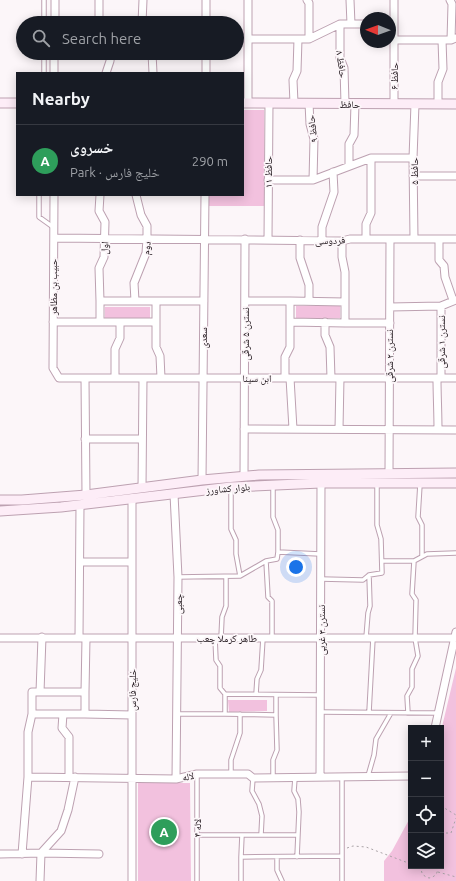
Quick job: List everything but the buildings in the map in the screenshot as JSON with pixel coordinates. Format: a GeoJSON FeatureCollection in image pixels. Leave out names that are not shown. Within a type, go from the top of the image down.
{"type":"FeatureCollection","features":[{"type":"Feature","properties":{"kind":"main road"},"geometry":{"type":"LineString","coordinates":[[0,103],[16,103]]}},
{"type":"Feature","properties":{"kind":"main road","name":"حافظ"},"geometry":{"type":"LineString","coordinates":[[246,103],[456,104]]}},
{"type":"Feature","properties":{"kind":"main road","name":"بلوار کشاورز"},"geometry":{"type":"LineString","coordinates":[[0,500],[22,500],[86,495],[202,480],[259,475],[456,473]]}},
{"type":"Feature","properties":{"kind":"main road","name":"بلوار کشاورز"},"geometry":{"type":"LineString","coordinates":[[0,511],[14,511],[231,487],[321,483],[456,483]]}},
{"type":"Feature","properties":{"kind":"street"},"geometry":{"type":"LineString","coordinates":[[55,0],[55,16]]}},
{"type":"Feature","properties":{"kind":"street"},"geometry":{"type":"LineString","coordinates":[[99,0],[99,16]]}},
{"type":"Feature","properties":{"kind":"street"},"geometry":{"type":"LineString","coordinates":[[142,16],[143,0]]}},
{"type":"Feature","properties":{"kind":"street"},"geometry":{"type":"LineString","coordinates":[[206,0],[206,16]]}},
{"type":"Feature","properties":{"kind":"street"},"geometry":{"type":"LineString","coordinates":[[246,103],[248,0]]}},
{"type":"Feature","properties":{"kind":"street"},"geometry":{"type":"LineString","coordinates":[[307,0],[309,3],[309,39]]}},
{"type":"Feature","properties":{"kind":"street"},"geometry":{"type":"LineString","coordinates":[[350,0],[351,24]]}},
{"type":"Feature","properties":{"kind":"street","name":"حافظ ۶"},"geometry":{"type":"LineString","coordinates":[[393,12],[394,0]]}},
{"type":"Feature","properties":{"kind":"street"},"geometry":{"type":"LineString","coordinates":[[396,40],[454,39],[452,4],[450,0]]}},
{"type":"Feature","properties":{"kind":"street"},"geometry":{"type":"LineString","coordinates":[[248,39],[309,39],[340,24],[360,24]]}},
{"type":"Feature","properties":{"kind":"street","name":"حافظ ۸"},"geometry":{"type":"LineString","coordinates":[[340,24],[340,58],[344,68],[345,104]]}},
{"type":"Feature","properties":{"kind":"street"},"geometry":{"type":"LineString","coordinates":[[294,103],[293,80],[297,71],[298,39]]}},
{"type":"Feature","properties":{"kind":"street"},"geometry":{"type":"LineString","coordinates":[[438,104],[438,82],[443,69],[442,40]]}},
{"type":"Feature","properties":{"kind":"street","name":"حافظ ۶"},"geometry":{"type":"LineString","coordinates":[[394,48],[394,104]]}},
{"type":"Feature","properties":{"kind":"street"},"geometry":{"type":"LineString","coordinates":[[54,60],[54,72]]}},
{"type":"Feature","properties":{"kind":"street"},"geometry":{"type":"LineString","coordinates":[[106,72],[110,60]]}},
{"type":"Feature","properties":{"kind":"street"},"geometry":{"type":"LineString","coordinates":[[152,60],[153,72]]}},
{"type":"Feature","properties":{"kind":"street"},"geometry":{"type":"LineString","coordinates":[[206,60],[206,72]]}},
{"type":"Feature","properties":{"kind":"street","name":"حافظ ۱۱"},"geometry":{"type":"LineString","coordinates":[[268,240],[269,103]]}},
{"type":"Feature","properties":{"kind":"street","name":"حافظ ۹"},"geometry":{"type":"LineString","coordinates":[[309,103],[310,124],[314,139],[313,180]]}},
{"type":"Feature","properties":{"kind":"street"},"geometry":{"type":"LineString","coordinates":[[350,166],[349,144],[354,135],[355,104]]}},
{"type":"Feature","properties":{"kind":"street","name":"حافظ ۵"},"geometry":{"type":"LineString","coordinates":[[414,239],[413,158],[415,104]]}},
{"type":"Feature","properties":{"kind":"street"},"geometry":{"type":"LineString","coordinates":[[268,180],[313,180],[371,158],[413,158]]}},
{"type":"Feature","properties":{"kind":"street"},"geometry":{"type":"LineString","coordinates":[[366,239],[366,224],[371,213],[371,158]]}},
{"type":"Feature","properties":{"kind":"street"},"geometry":{"type":"LineString","coordinates":[[322,240],[322,227],[334,192],[333,172]]}},
{"type":"Feature","properties":{"kind":"street"},"geometry":{"type":"LineString","coordinates":[[413,176],[456,176]]}},
{"type":"Feature","properties":{"kind":"street","name":"حبیب بن مظاهر"},"geometry":{"type":"LineString","coordinates":[[54,196],[53,368],[59,378]]}},
{"type":"Feature","properties":{"kind":"street","name":"اول"},"geometry":{"type":"LineString","coordinates":[[100,196],[100,211],[105,222],[104,257],[99,268],[100,322]]}},
{"type":"Feature","properties":{"kind":"street","name":"دوم"},"geometry":{"type":"LineString","coordinates":[[135,301],[134,283],[146,253],[147,239],[147,226],[141,215],[136,196]]}},
{"type":"Feature","properties":{"kind":"street","name":"سعدی"},"geometry":{"type":"LineString","coordinates":[[202,480],[205,196]]}},
{"type":"Feature","properties":{"kind":"street","name":"فردوسی"},"geometry":{"type":"LineString","coordinates":[[54,238],[342,241],[350,239],[456,239]]}},
{"type":"Feature","properties":{"kind":"street","name":"نسترن ۲ شرقی"},"geometry":{"type":"LineString","coordinates":[[389,473],[390,239]]}},
{"type":"Feature","properties":{"kind":"street"},"geometry":{"type":"LineString","coordinates":[[390,307],[441,306],[454,300],[445,277],[444,266],[439,260],[439,239]]}},
{"type":"Feature","properties":{"kind":"street","name":"نسترن ۵ شرقی"},"geometry":{"type":"LineString","coordinates":[[244,476],[246,240]]}},
{"type":"Feature","properties":{"kind":"street"},"geometry":{"type":"LineString","coordinates":[[300,240],[300,258],[309,285],[309,302]]}},
{"type":"Feature","properties":{"kind":"street"},"geometry":{"type":"LineString","coordinates":[[342,241],[342,257],[345,272],[345,323]]}},
{"type":"Feature","properties":{"kind":"street"},"geometry":{"type":"LineString","coordinates":[[100,301],[204,301]]}},
{"type":"Feature","properties":{"kind":"street"},"geometry":{"type":"LineString","coordinates":[[156,301],[156,347],[160,356],[161,378]]}},
{"type":"Feature","properties":{"kind":"street"},"geometry":{"type":"LineString","coordinates":[[245,301],[345,302]]}},
{"type":"Feature","properties":{"kind":"street"},"geometry":{"type":"LineString","coordinates":[[290,301],[290,347],[285,357],[287,378],[292,402],[293,429]]}},
{"type":"Feature","properties":{"kind":"street","name":"نسترن ۱ شرقی"},"geometry":{"type":"LineString","coordinates":[[438,430],[438,403],[436,398],[439,378],[441,306]]}},
{"type":"Feature","properties":{"kind":"street"},"geometry":{"type":"LineString","coordinates":[[53,322],[156,322]]}},
{"type":"Feature","properties":{"kind":"street"},"geometry":{"type":"LineString","coordinates":[[115,378],[115,348],[120,338],[120,322]]}},
{"type":"Feature","properties":{"kind":"street"},"geometry":{"type":"LineString","coordinates":[[290,322],[390,323]]}},
{"type":"Feature","properties":{"kind":"street"},"geometry":{"type":"LineString","coordinates":[[325,322],[325,335],[330,347],[331,378]]}},
{"type":"Feature","properties":{"kind":"street","name":"ابن سینا"},"geometry":{"type":"LineString","coordinates":[[59,378],[456,378]]}},
{"type":"Feature","properties":{"kind":"street"},"geometry":{"type":"LineString","coordinates":[[85,378],[86,495]]}},
{"type":"Feature","properties":{"kind":"street"},"geometry":{"type":"LineString","coordinates":[[142,488],[143,378]]}},
{"type":"Feature","properties":{"kind":"street"},"geometry":{"type":"LineString","coordinates":[[340,378],[340,429]]}},
{"type":"Feature","properties":{"kind":"street"},"geometry":{"type":"LineString","coordinates":[[244,429],[456,430]]}},
{"type":"Feature","properties":{"kind":"street"},"geometry":{"type":"LineString","coordinates":[[85,439],[142,439]]}},
{"type":"Feature","properties":{"kind":"street","name":"نسترن ۳ غربی"},"geometry":{"type":"LineString","coordinates":[[320,777],[322,554],[321,483]]}},
{"type":"Feature","properties":{"kind":"street","name":"چعبی"},"geometry":{"type":"LineString","coordinates":[[174,494],[178,578],[176,714]]}},
{"type":"Feature","properties":{"kind":"street","name":"خلیج فارس"},"geometry":{"type":"LineString","coordinates":[[132,498],[132,881]]}},
{"type":"Feature","properties":{"kind":"street"},"geometry":{"type":"LineString","coordinates":[[80,504],[80,562],[85,714]]}},
{"type":"Feature","properties":{"kind":"street"},"geometry":{"type":"LineString","coordinates":[[80,562],[132,562]]}},
{"type":"Feature","properties":{"kind":"street"},"geometry":{"type":"LineString","coordinates":[[436,725],[455,635]]}},
{"type":"Feature","properties":{"kind":"street","name":"طاهر کرملا چعب"},"geometry":{"type":"LineString","coordinates":[[0,638],[415,638],[455,635]]}},
{"type":"Feature","properties":{"kind":"street"},"geometry":{"type":"LineString","coordinates":[[40,692],[42,637]]}},
{"type":"Feature","properties":{"kind":"street"},"geometry":{"type":"LineString","coordinates":[[22,854],[28,777],[28,732],[32,714],[32,692],[85,692]]}},
{"type":"Feature","properties":{"kind":"street"},"geometry":{"type":"LineString","coordinates":[[32,714],[132,715]]}},
{"type":"Feature","properties":{"kind":"street"},"geometry":{"type":"LineString","coordinates":[[40,881],[41,853],[62,831],[68,810],[72,777],[69,737],[62,728],[63,714]]}},
{"type":"Feature","properties":{"kind":"street"},"geometry":{"type":"LineString","coordinates":[[176,714],[176,779]]}},
{"type":"Feature","properties":{"kind":"street","name":"لاله"},"geometry":{"type":"LineString","coordinates":[[28,777],[176,779],[197,774],[248,774],[253,778],[408,776]]}},
{"type":"Feature","properties":{"kind":"street"},"geometry":{"type":"LineString","coordinates":[[0,854],[99,854]]}},
{"type":"Feature","properties":{"kind":"lane"},"geometry":{"type":"LineString","coordinates":[[44,0],[44,16]]}},
{"type":"Feature","properties":{"kind":"lane"},"geometry":{"type":"LineString","coordinates":[[44,60],[44,72]]}},
{"type":"Feature","properties":{"kind":"lane"},"geometry":{"type":"LineString","coordinates":[[39,196],[40,217],[54,227]]}},
{"type":"Feature","properties":{"kind":"lane"},"geometry":{"type":"LineString","coordinates":[[420,482],[418,517],[422,525],[422,556]]}},
{"type":"Feature","properties":{"kind":"lane"},"geometry":{"type":"LineString","coordinates":[[321,579],[363,580],[369,575],[382,573],[381,539],[377,525],[377,483]]}},
{"type":"Feature","properties":{"kind":"lane"},"geometry":{"type":"LineString","coordinates":[[178,578],[240,576],[266,561],[277,559],[278,530],[273,517],[273,485]]}},
{"type":"Feature","properties":{"kind":"lane"},"geometry":{"type":"LineString","coordinates":[[231,487],[231,529],[236,540],[236,554],[240,576]]}},
{"type":"Feature","properties":{"kind":"lane"},"geometry":{"type":"LineString","coordinates":[[278,552],[322,554]]}},
{"type":"Feature","properties":{"kind":"lane"},"geometry":{"type":"LineString","coordinates":[[382,561],[414,561],[427,554],[456,553]]}},
{"type":"Feature","properties":{"kind":"lane"},"geometry":{"type":"LineString","coordinates":[[266,561],[268,597],[272,601],[272,638]]}},
{"type":"Feature","properties":{"kind":"lane"},"geometry":{"type":"LineString","coordinates":[[408,713],[407,696],[412,687],[412,669],[418,656],[415,638],[416,600],[412,594],[414,561]]}},
{"type":"Feature","properties":{"kind":"lane"},"geometry":{"type":"LineString","coordinates":[[369,575],[369,712]]}},
{"type":"Feature","properties":{"kind":"lane"},"geometry":{"type":"LineString","coordinates":[[225,714],[225,694],[220,688],[220,666],[216,660],[218,638],[222,617],[226,606],[226,577]]}},
{"type":"Feature","properties":{"kind":"lane"},"geometry":{"type":"LineString","coordinates":[[256,694],[257,679],[261,670],[263,638]]}},
{"type":"Feature","properties":{"kind":"lane"},"geometry":{"type":"LineString","coordinates":[[225,694],[320,695]]}},
{"type":"Feature","properties":{"kind":"lane"},"geometry":{"type":"LineString","coordinates":[[273,778],[273,760],[277,750],[276,695]]}},
{"type":"Feature","properties":{"kind":"lane"},"geometry":{"type":"LineString","coordinates":[[320,712],[439,713]]}},
{"type":"Feature","properties":{"kind":"lane"},"geometry":{"type":"LineString","coordinates":[[368,777],[374,755],[376,739],[391,713]]}},
{"type":"Feature","properties":{"kind":"lane"},"geometry":{"type":"LineString","coordinates":[[176,714],[276,715]]}},
{"type":"Feature","properties":{"kind":"lane"},"geometry":{"type":"LineString","coordinates":[[231,774],[231,760],[240,733],[240,714]]}},
{"type":"Feature","properties":{"kind":"lane","name":"لاله ۴"},"geometry":{"type":"LineString","coordinates":[[197,774],[197,881]]}},
{"type":"Feature","properties":{"kind":"lane"},"geometry":{"type":"LineString","coordinates":[[342,777],[342,881]]}},
{"type":"Feature","properties":{"kind":"lane"},"geometry":{"type":"LineString","coordinates":[[253,778],[252,791],[259,804],[262,816],[261,835]]}},
{"type":"Feature","properties":{"kind":"lane"},"geometry":{"type":"LineString","coordinates":[[295,778],[294,791],[298,799],[299,812],[298,857]]}},
{"type":"Feature","properties":{"kind":"lane"},"geometry":{"type":"LineString","coordinates":[[197,835],[298,836]]}},
{"type":"Feature","properties":{"kind":"lane"},"geometry":{"type":"LineString","coordinates":[[241,881],[242,835]]}},
{"type":"Feature","properties":{"kind":"lane"},"geometry":{"type":"LineString","coordinates":[[241,857],[342,856]]}},
{"type":"Feature","properties":{"kind":"lane"},"geometry":{"type":"LineString","coordinates":[[277,857],[277,870],[282,881]]}},
{"type":"Feature","properties":{"kind":"path"},"geometry":{"type":"LineString","coordinates":[[444,808],[456,815]]}},
{"type":"Feature","properties":{"kind":"path"},"geometry":{"type":"LineString","coordinates":[[444,833],[451,834],[456,818]]}},
{"type":"Feature","properties":{"kind":"path"},"geometry":{"type":"LineString","coordinates":[[342,851],[353,846],[366,847],[408,863]]}},
{"type":"Feature","properties":{"kind":"path"},"geometry":{"type":"LineString","coordinates":[[421,869],[422,874],[428,878],[433,878],[438,872],[438,869]]}},
{"type":"Feature","properties":{"kind":"path"},"geometry":{"type":"LineString","coordinates":[[438,872],[456,877]]}},
{"type":"Feature","properties":{"kind":"shaded area"},"geometry":{"type":"Polygon","coordinates":[[[244,110],[264,110],[264,206],[208,206],[208,196],[244,196],[244,110]]]}},
{"type":"Feature","properties":{"kind":"shaded area"},"geometry":{"type":"Polygon","coordinates":[[[296,306],[340,306],[340,318],[296,318],[296,306]]]}},
{"type":"Feature","properties":{"kind":"shaded area"},"geometry":{"type":"Polygon","coordinates":[[[105,307],[150,307],[150,318],[105,318],[105,307]]]}},
{"type":"Feature","properties":{"kind":"shaded area"},"geometry":{"type":"Polygon","coordinates":[[[456,668],[456,881],[384,881],[384,861],[392,851],[408,822],[408,869],[444,869],[444,725],[442,725],[456,668]]]}},
{"type":"Feature","properties":{"kind":"shaded area"},"geometry":{"type":"Polygon","coordinates":[[[228,700],[267,700],[267,711],[229,712],[228,700]]]}},
{"type":"Feature","properties":{"kind":"shaded area"},"geometry":{"type":"Polygon","coordinates":[[[138,783],[190,783],[191,881],[138,881],[138,783]]]}},
{"type":"Feature","properties":{"kind":"place","name":"خسروی"},"geometry":{"type":"Point","coordinates":[164,832]}}]}
